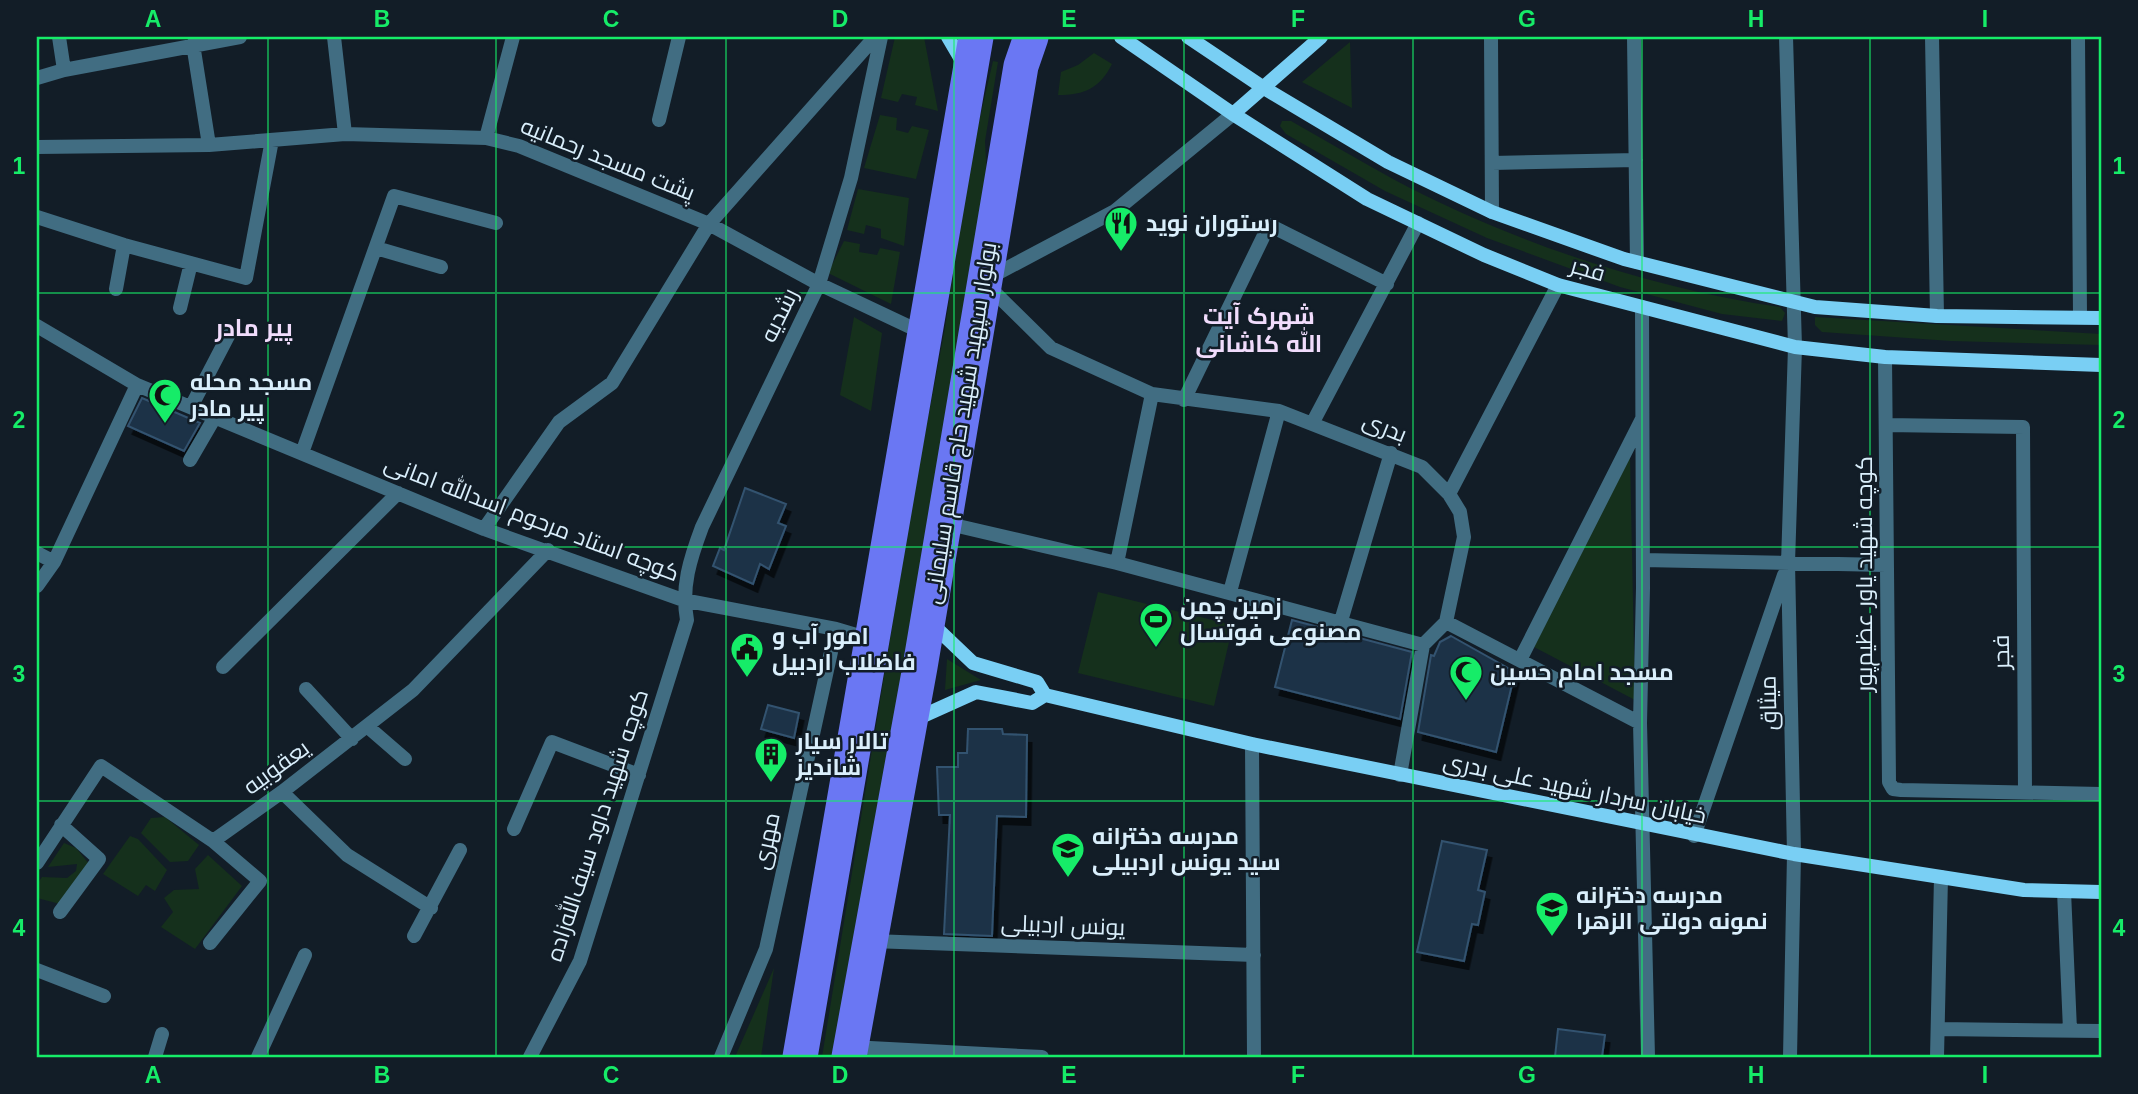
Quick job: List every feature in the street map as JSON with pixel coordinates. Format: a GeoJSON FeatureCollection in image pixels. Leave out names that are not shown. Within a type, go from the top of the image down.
{"type":"FeatureCollection","features":[{"type":"Feature","properties":{"kind":"main road"},"geometry":{"type":"LineString","coordinates":[[948,37],[968,72]]}},
{"type":"Feature","properties":{"kind":"main road","name":"بولوار سپهبد شهید حاج قاسم سلیمانی"},"geometry":{"type":"LineString","coordinates":[[800,1057],[874,641],[976,37]]}},
{"type":"Feature","properties":{"kind":"main road","name":"بولوار سپهبد شهید حاج قاسم سلیمانی"},"geometry":{"type":"LineString","coordinates":[[850,1052],[928,620],[1021,66],[1031,37]]}},
{"type":"Feature","properties":{"kind":"main road","name":"فجر"},"geometry":{"type":"LineString","coordinates":[[1121,37],[1233,114],[1367,199],[1558,285],[1795,347],[1885,357],[2101,365]]}},
{"type":"Feature","properties":{"kind":"main road","name":"فجر"},"geometry":{"type":"LineString","coordinates":[[1188,37],[1264,88],[1388,162],[1492,212],[1637,262],[1793,303],[1864,313],[2101,318]]}},
{"type":"Feature","properties":{"kind":"main road"},"geometry":{"type":"LineString","coordinates":[[1233,114],[1321,37]]}},
{"type":"Feature","properties":{"kind":"main road","name":"خیابان سردار شهید علی بدری"},"geometry":{"type":"LineString","coordinates":[[928,620],[973,663],[1037,682],[1045,695]]}},
{"type":"Feature","properties":{"kind":"main road","name":"خیابان سردار شهید علی بدری"},"geometry":{"type":"LineString","coordinates":[[910,723],[930,711],[976,692],[1032,703],[1045,695],[1252,744],[1694,836],[2024,890],[2101,892]]}},
{"type":"Feature","properties":{"kind":"street"},"geometry":{"type":"LineString","coordinates":[[59,37],[64,70]]}},
{"type":"Feature","properties":{"kind":"street"},"geometry":{"type":"LineString","coordinates":[[37,78],[64,70],[240,37]]}},
{"type":"Feature","properties":{"kind":"street"},"geometry":{"type":"LineString","coordinates":[[334,37],[345,134]]}},
{"type":"Feature","properties":{"kind":"street"},"geometry":{"type":"LineString","coordinates":[[486,138],[513,37]]}},
{"type":"Feature","properties":{"kind":"street"},"geometry":{"type":"LineString","coordinates":[[659,120],[679,37]]}},
{"type":"Feature","properties":{"kind":"street"},"geometry":{"type":"LineString","coordinates":[[484,529],[559,422],[612,383],[709,224],[876,37]]}},
{"type":"Feature","properties":{"kind":"street","name":"رشدیه"},"geometry":{"type":"LineString","coordinates":[[683,600],[688,565],[702,527],[819,284],[851,178],[881,37]]}},
{"type":"Feature","properties":{"kind":"street"},"geometry":{"type":"LineString","coordinates":[[1490,37],[1492,212]]}},
{"type":"Feature","properties":{"kind":"street"},"geometry":{"type":"LineString","coordinates":[[1634,37],[1637,262]]}},
{"type":"Feature","properties":{"kind":"street","name":"میثاق"},"geometry":{"type":"LineString","coordinates":[[1786,37],[1795,347],[1788,564],[1794,854],[1790,1057]]}},
{"type":"Feature","properties":{"kind":"street"},"geometry":{"type":"LineString","coordinates":[[1932,37],[1937,316]]}},
{"type":"Feature","properties":{"kind":"street"},"geometry":{"type":"LineString","coordinates":[[2078,37],[2081,316]]}},
{"type":"Feature","properties":{"kind":"street"},"geometry":{"type":"LineString","coordinates":[[193,44],[208,145]]}},
{"type":"Feature","properties":{"kind":"street"},"geometry":{"type":"LineString","coordinates":[[983,281],[1115,211],[1233,114]]}},
{"type":"Feature","properties":{"kind":"street","name":"پشت مسجد رحمانیه"},"geometry":{"type":"LineString","coordinates":[[37,147],[208,145],[345,134],[486,138],[519,146],[709,224],[819,284],[926,335]]}},
{"type":"Feature","properties":{"kind":"street"},"geometry":{"type":"LineString","coordinates":[[37,217],[124,245],[247,278],[272,140]]}},
{"type":"Feature","properties":{"kind":"street"},"geometry":{"type":"LineString","coordinates":[[1492,163],[1636,160]]}},
{"type":"Feature","properties":{"kind":"street"},"geometry":{"type":"LineString","coordinates":[[302,453],[394,196],[496,223]]}},
{"type":"Feature","properties":{"kind":"street"},"geometry":{"type":"LineString","coordinates":[[1313,422],[1418,223]]}},
{"type":"Feature","properties":{"kind":"street"},"geometry":{"type":"LineString","coordinates":[[1184,400],[1269,225],[1387,285]]}},
{"type":"Feature","properties":{"kind":"street"},"geometry":{"type":"LineString","coordinates":[[116,289],[124,245]]}},
{"type":"Feature","properties":{"kind":"street"},"geometry":{"type":"LineString","coordinates":[[376,248],[441,267]]}},
{"type":"Feature","properties":{"kind":"street"},"geometry":{"type":"LineString","coordinates":[[180,308],[191,263]]}},
{"type":"Feature","properties":{"kind":"street","name":"بدری"},"geometry":{"type":"LineString","coordinates":[[983,281],[1051,348],[1152,394],[1279,411],[1313,422],[1422,467],[1450,494],[1460,512],[1464,537],[1446,622]]}},
{"type":"Feature","properties":{"kind":"street"},"geometry":{"type":"LineString","coordinates":[[1450,494],[1558,285]]}},
{"type":"Feature","properties":{"kind":"street"},"geometry":{"type":"LineString","coordinates":[[1642,307],[1643,560],[1640,723],[1648,1057]]}},
{"type":"Feature","properties":{"kind":"street","name":"کوچه استاد مرحوم اسدالله امانی"},"geometry":{"type":"LineString","coordinates":[[37,326],[137,385],[484,529],[683,600],[836,629],[874,641]]}},
{"type":"Feature","properties":{"kind":"street"},"geometry":{"type":"LineString","coordinates":[[191,407],[228,336]]}},
{"type":"Feature","properties":{"kind":"street","name":"کوچه شهید یاور عظیم‌پور"},"geometry":{"type":"LineString","coordinates":[[1885,357],[1889,782],[1893,789],[2025,792]]}},
{"type":"Feature","properties":{"kind":"street"},"geometry":{"type":"LineString","coordinates":[[37,586],[54,562],[137,385]]}},
{"type":"Feature","properties":{"kind":"street"},"geometry":{"type":"LineString","coordinates":[[1117,563],[1152,394]]}},
{"type":"Feature","properties":{"kind":"street"},"geometry":{"type":"LineString","coordinates":[[1230,592],[1279,411]]}},
{"type":"Feature","properties":{"kind":"street"},"geometry":{"type":"LineString","coordinates":[[190,460],[215,417]]}},
{"type":"Feature","properties":{"kind":"street"},"geometry":{"type":"LineString","coordinates":[[1521,658],[1643,417]]}},
{"type":"Feature","properties":{"kind":"street","name":"فجر"},"geometry":{"type":"LineString","coordinates":[[1885,425],[2023,427],[2025,792]]}},
{"type":"Feature","properties":{"kind":"street"},"geometry":{"type":"LineString","coordinates":[[1341,621],[1391,453]]}},
{"type":"Feature","properties":{"kind":"street"},"geometry":{"type":"LineString","coordinates":[[223,667],[398,493]]}},
{"type":"Feature","properties":{"kind":"street"},"geometry":{"type":"LineString","coordinates":[[944,523],[1117,563],[1423,645]]}},
{"type":"Feature","properties":{"kind":"street"},"geometry":{"type":"LineString","coordinates":[[37,552],[54,562]]}},
{"type":"Feature","properties":{"kind":"street","name":"یعقوبیه"},"geometry":{"type":"LineString","coordinates":[[213,841],[282,792],[413,690],[546,552]]}},
{"type":"Feature","properties":{"kind":"street"},"geometry":{"type":"LineString","coordinates":[[1643,560],[1886,565]]}},
{"type":"Feature","properties":{"kind":"street"},"geometry":{"type":"LineString","coordinates":[[1694,836],[1788,564]]}},
{"type":"Feature","properties":{"kind":"street","name":"کوچه شهید داود سیف‌الله‌زاده"},"geometry":{"type":"LineString","coordinates":[[530,1057],[580,961],[687,620],[683,600]]}},
{"type":"Feature","properties":{"kind":"street"},"geometry":{"type":"LineString","coordinates":[[1401,775],[1423,645],[1446,622],[1521,658],[1640,723]]}},
{"type":"Feature","properties":{"kind":"street","name":"مهری"},"geometry":{"type":"LineString","coordinates":[[721,1057],[766,949],[836,629]]}},
{"type":"Feature","properties":{"kind":"street"},"geometry":{"type":"LineString","coordinates":[[306,689],[352,739]]}},
{"type":"Feature","properties":{"kind":"street"},"geometry":{"type":"LineString","coordinates":[[368,727],[405,759]]}},
{"type":"Feature","properties":{"kind":"street"},"geometry":{"type":"LineString","coordinates":[[514,830],[552,742],[639,775]]}},
{"type":"Feature","properties":{"kind":"street"},"geometry":{"type":"LineString","coordinates":[[1252,744],[1254,1057]]}},
{"type":"Feature","properties":{"kind":"street"},"geometry":{"type":"LineString","coordinates":[[37,863],[101,766],[213,841],[260,881],[210,943]]}},
{"type":"Feature","properties":{"kind":"street"},"geometry":{"type":"LineString","coordinates":[[282,792],[347,855],[431,908]]}},
{"type":"Feature","properties":{"kind":"street"},"geometry":{"type":"LineString","coordinates":[[2025,792],[2101,794]]}},
{"type":"Feature","properties":{"kind":"street"},"geometry":{"type":"LineString","coordinates":[[60,912],[99,859],[61,825]]}},
{"type":"Feature","properties":{"kind":"street"},"geometry":{"type":"LineString","coordinates":[[414,936],[460,850]]}},
{"type":"Feature","properties":{"kind":"street"},"geometry":{"type":"LineString","coordinates":[[1937,1057],[1941,877]]}},
{"type":"Feature","properties":{"kind":"street"},"geometry":{"type":"LineString","coordinates":[[2064,891],[2070,1030]]}},
{"type":"Feature","properties":{"kind":"street","name":"یونس اردبیلی"},"geometry":{"type":"LineString","coordinates":[[870,941],[1254,954]]}},
{"type":"Feature","properties":{"kind":"street"},"geometry":{"type":"LineString","coordinates":[[258,1057],[305,955]]}},
{"type":"Feature","properties":{"kind":"street"},"geometry":{"type":"LineString","coordinates":[[37,970],[104,996]]}},
{"type":"Feature","properties":{"kind":"street"},"geometry":{"type":"LineString","coordinates":[[1938,1029],[2101,1031]]}},
{"type":"Feature","properties":{"kind":"street"},"geometry":{"type":"LineString","coordinates":[[155,1057],[162,1034]]}},
{"type":"Feature","properties":{"kind":"street"},"geometry":{"type":"LineString","coordinates":[[850,1052],[1042,1057]]}},
{"type":"Feature","properties":{"kind":"green space"},"geometry":{"type":"Polygon","coordinates":[[[895,37],[924,37],[938,111],[915,105],[917,97],[902,94],[898,102],[881,98],[895,37]]]}},
{"type":"Feature","properties":{"kind":"green space"},"geometry":{"type":"Polygon","coordinates":[[[1350,42],[1352,108],[1302,82],[1350,42]]]}},
{"type":"Feature","properties":{"kind":"green space"},"geometry":{"type":"Polygon","coordinates":[[[1094,53],[1112,64],[1102,79],[1084,92],[1058,95],[1061,72],[1078,65],[1094,53]]]}},
{"type":"Feature","properties":{"kind":"green space"},"geometry":{"type":"Polygon","coordinates":[[[993,61],[998,62],[985,141],[987,178],[836,1057],[822,1057],[914,492],[945,328],[969,165],[993,61]]]}},
{"type":"Feature","properties":{"kind":"green space"},"geometry":{"type":"Polygon","coordinates":[[[880,115],[897,118],[896,130],[908,133],[912,126],[929,130],[916,179],[864,168],[880,115]]]}},
{"type":"Feature","properties":{"kind":"green space"},"geometry":{"type":"Polygon","coordinates":[[[1282,121],[1291,121],[1437,201],[1532,242],[1631,275],[1731,299],[1780,307],[1785,313],[1782,321],[1722,314],[1620,287],[1487,238],[1385,191],[1286,134],[1280,126],[1282,121]]]}},
{"type":"Feature","properties":{"kind":"green space"},"geometry":{"type":"Polygon","coordinates":[[[858,189],[909,198],[904,246],[881,238],[881,229],[866,225],[864,234],[847,230],[858,189]]]}},
{"type":"Feature","properties":{"kind":"green space"},"geometry":{"type":"Polygon","coordinates":[[[844,241],[860,244],[859,252],[877,255],[880,248],[900,252],[891,304],[828,273],[844,241]]]}},
{"type":"Feature","properties":{"kind":"green space"},"geometry":{"type":"Polygon","coordinates":[[[854,317],[882,333],[871,411],[840,395],[854,317]]]}},
{"type":"Feature","properties":{"kind":"green space"},"geometry":{"type":"Polygon","coordinates":[[[1815,317],[2101,334],[2101,345],[1951,341],[1822,332],[1815,325],[1815,317]]]}},
{"type":"Feature","properties":{"kind":"green space"},"geometry":{"type":"Polygon","coordinates":[[[1630,455],[1635,700],[1534,647],[1630,455]]]}},
{"type":"Feature","properties":{"kind":"green space","name":"زمین چمن مصنوعی فوتسال"},"geometry":{"type":"Polygon","coordinates":[[[1098,592],[1233,625],[1214,706],[1078,673],[1098,592]]]}},
{"type":"Feature","properties":{"kind":"green space"},"geometry":{"type":"Polygon","coordinates":[[[947,659],[981,680],[945,690],[947,659]]]}},
{"type":"Feature","properties":{"kind":"green space"},"geometry":{"type":"Polygon","coordinates":[[[165,817],[199,845],[188,861],[170,862],[141,833],[151,818],[165,817]]]}},
{"type":"Feature","properties":{"kind":"green space"},"geometry":{"type":"Polygon","coordinates":[[[130,836],[138,839],[167,870],[155,891],[146,885],[138,896],[103,874],[130,836]]]}},
{"type":"Feature","properties":{"kind":"green space"},"geometry":{"type":"Polygon","coordinates":[[[64,843],[76,848],[90,865],[60,904],[37,898],[37,884],[42,877],[67,878],[76,871],[77,864],[48,867],[64,843]]]}},
{"type":"Feature","properties":{"kind":"green space"},"geometry":{"type":"Polygon","coordinates":[[[208,855],[242,886],[195,949],[161,927],[173,912],[164,898],[174,890],[199,889],[195,869],[208,855]]]}},
{"type":"Feature","properties":{"kind":"green space"},"geometry":{"type":"Polygon","coordinates":[[[774,968],[761,1057],[735,1057],[774,968]]]}},
{"type":"Feature","properties":{"kind":"building","name":"مسجد محله پیر مادر"},"geometry":{"type":"Polygon","coordinates":[[[142,398],[200,423],[184,451],[128,426],[142,398]]]}},
{"type":"Feature","properties":{"kind":"building"},"geometry":{"type":"Polygon","coordinates":[[[745,488],[786,504],[778,523],[786,526],[769,569],[760,564],[753,584],[713,566],[720,548],[724,550],[745,488]]]}},
{"type":"Feature","properties":{"kind":"building"},"geometry":{"type":"Polygon","coordinates":[[[1292,620],[1412,652],[1400,719],[1275,687],[1292,620]]]}},
{"type":"Feature","properties":{"kind":"building","name":"مسجد امام حسین"},"geometry":{"type":"Polygon","coordinates":[[[1451,636],[1515,672],[1496,752],[1418,732],[1431,655],[1434,656],[1440,642],[1451,636]]]}},
{"type":"Feature","properties":{"kind":"building"},"geometry":{"type":"Polygon","coordinates":[[[768,705],[799,713],[794,738],[761,729],[768,705]]]}},
{"type":"Feature","properties":{"kind":"building"},"geometry":{"type":"Polygon","coordinates":[[[968,729],[1002,729],[1003,734],[1027,735],[1026,817],[997,816],[992,936],[944,934],[950,815],[939,815],[937,767],[958,767],[958,753],[967,753],[968,729]]]}},
{"type":"Feature","properties":{"kind":"building"},"geometry":{"type":"Polygon","coordinates":[[[1442,841],[1487,850],[1478,890],[1485,892],[1478,925],[1472,924],[1464,961],[1417,952],[1442,841]]]}},
{"type":"Feature","properties":{"kind":"building"},"geometry":{"type":"Polygon","coordinates":[[[1558,1029],[1605,1035],[1602,1057],[1555,1057],[1558,1029]]]}},
{"type":"Feature","properties":{"kind":"place","name":"رستوران نوید"},"geometry":{"type":"Point","coordinates":[1121,253]}},
{"type":"Feature","properties":{"kind":"place","name":"مسجد محله پیر مادر"},"geometry":{"type":"Point","coordinates":[165,425]}},
{"type":"Feature","properties":{"kind":"place","name":"زمین چمن مصنوعی فوتسال"},"geometry":{"type":"Point","coordinates":[1156,649]}},
{"type":"Feature","properties":{"kind":"place","name":"امور آب و فاضلاب اردبیل"},"geometry":{"type":"Point","coordinates":[747,679]}},
{"type":"Feature","properties":{"kind":"place","name":"مسجد امام حسین"},"geometry":{"type":"Point","coordinates":[1466,702]}},
{"type":"Feature","properties":{"kind":"place","name":"تالار سیار شاندیز"},"geometry":{"type":"Point","coordinates":[771,784]}},
{"type":"Feature","properties":{"kind":"place","name":"مدرسه دخترانه سید یونس اردبیلی"},"geometry":{"type":"Point","coordinates":[1068,879]}},
{"type":"Feature","properties":{"kind":"place","name":"مدرسه دخترانه نمونه دولتی الزهرا"},"geometry":{"type":"Point","coordinates":[1552,938]}},
{"type":"Feature","properties":{"kind":"district","name":"پیر مادر"},"geometry":{"type":"Point","coordinates":[254,328]}},
{"type":"Feature","properties":{"kind":"district","name":"شهرک آیت الله کاشانی"},"geometry":{"type":"Point","coordinates":[1259,330]}}]}
